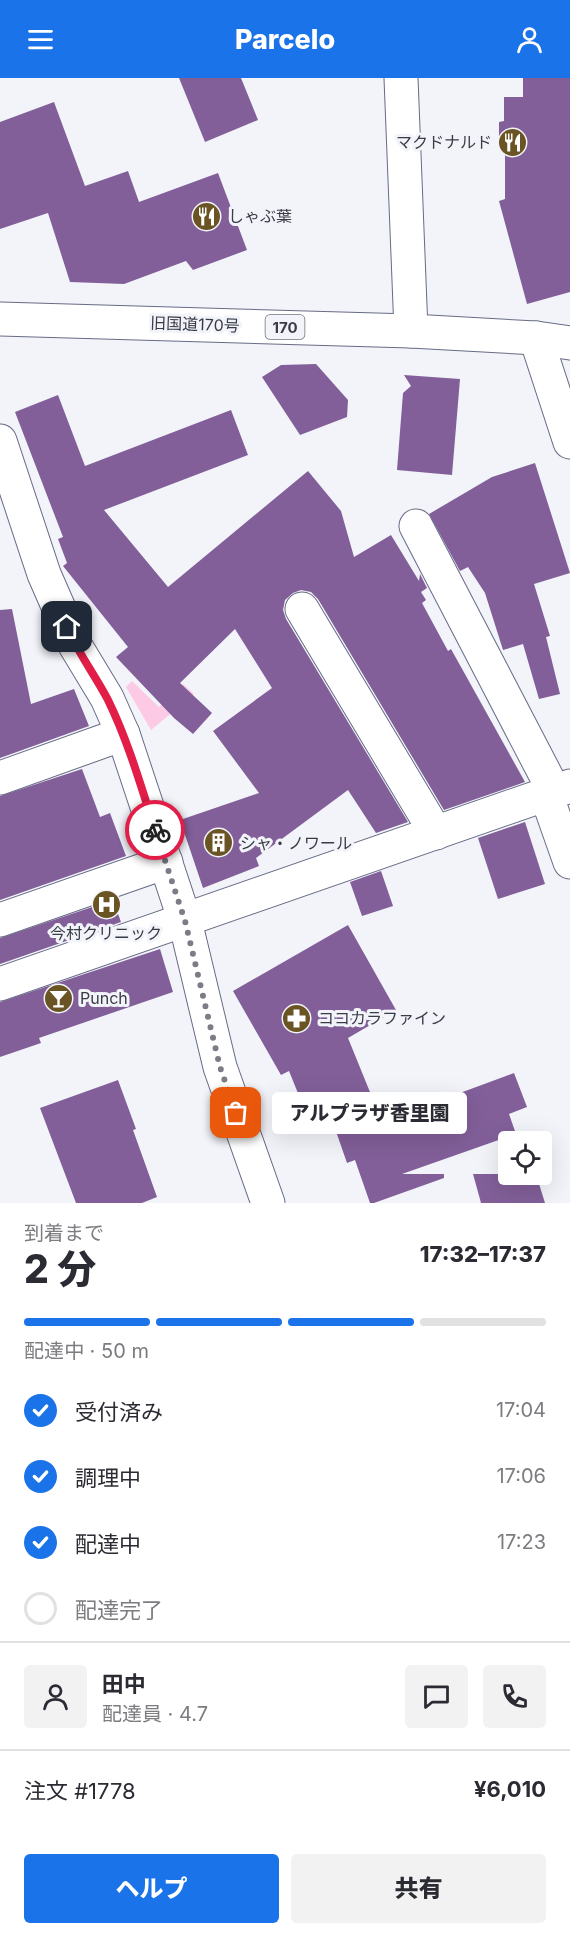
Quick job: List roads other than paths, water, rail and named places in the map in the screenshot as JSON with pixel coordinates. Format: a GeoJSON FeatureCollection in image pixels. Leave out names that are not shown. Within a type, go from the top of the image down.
{"type":"FeatureCollection","features":[{"type":"Feature","properties":{"kind":"main road"},"geometry":{"type":"LineString","coordinates":[[401,78],[411,331]]}},
{"type":"Feature","properties":{"kind":"main road","name":"旧国道170号"},"geometry":{"type":"LineString","coordinates":[[0,319],[411,331],[536,338],[570,343]]}},
{"type":"Feature","properties":{"kind":"main road"},"geometry":{"type":"LineString","coordinates":[[536,338],[570,442]]}},
{"type":"Feature","properties":{"kind":"main road"},"geometry":{"type":"LineString","coordinates":[[0,441],[44,574],[75,645],[107,698],[123,734],[185,921],[220,1067],[268,1203]]}},
{"type":"Feature","properties":{"kind":"main road"},"geometry":{"type":"LineString","coordinates":[[416,526],[557,791],[570,862]]}},
{"type":"Feature","properties":{"kind":"main road"},"geometry":{"type":"LineString","coordinates":[[302,609],[436,833]]}},
{"type":"Feature","properties":{"kind":"main road"},"geometry":{"type":"LineString","coordinates":[[0,778],[123,734]]}},
{"type":"Feature","properties":{"kind":"main road"},"geometry":{"type":"LineString","coordinates":[[0,984],[557,791]]}},
{"type":"Feature","properties":{"kind":"main road"},"geometry":{"type":"LineString","coordinates":[[0,920],[166,862]]}},
{"type":"Feature","properties":{"kind":"place","name":"マクドナルド"},"geometry":{"type":"Point","coordinates":[513,142]}},
{"type":"Feature","properties":{"kind":"place","name":"しゃぶ葉"},"geometry":{"type":"Point","coordinates":[207,216]}},
{"type":"Feature","properties":{"kind":"place","name":"シャ・ノワール"},"geometry":{"type":"Point","coordinates":[219,843]}},
{"type":"Feature","properties":{"kind":"place","name":"今村クリニック"},"geometry":{"type":"Point","coordinates":[106,905]}},
{"type":"Feature","properties":{"kind":"place","name":"Punch"},"geometry":{"type":"Point","coordinates":[59,998]}},
{"type":"Feature","properties":{"kind":"place","name":"ココカラファイン"},"geometry":{"type":"Point","coordinates":[297,1018]}},
{"type":"Feature","properties":{"kind":"place","name":"アルプラザ香里園"},"geometry":{"type":"Point","coordinates":[236,1113]}}]}
